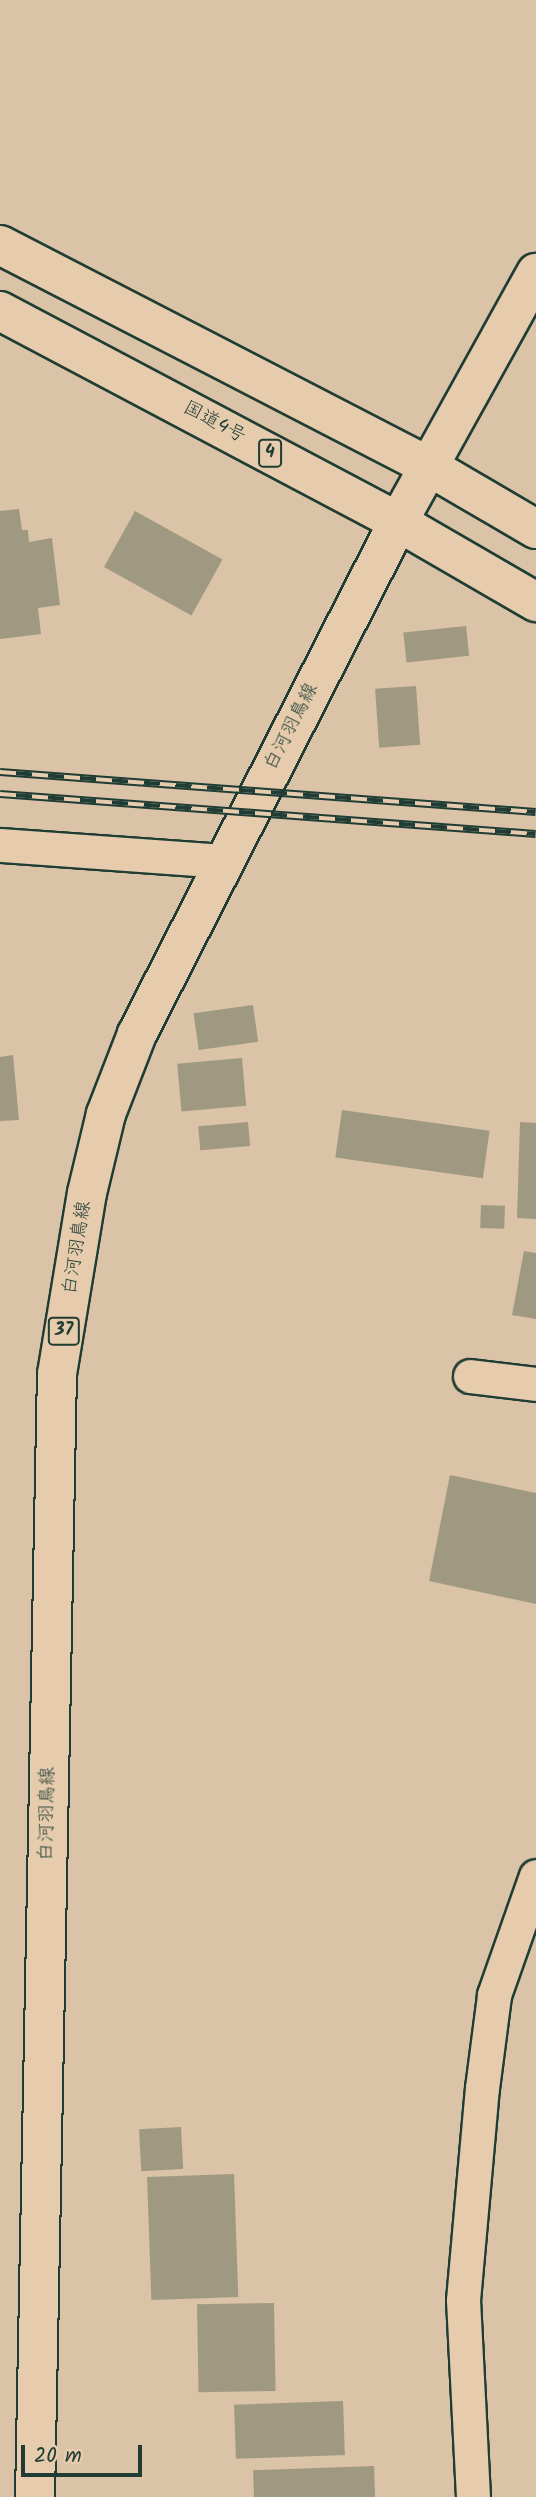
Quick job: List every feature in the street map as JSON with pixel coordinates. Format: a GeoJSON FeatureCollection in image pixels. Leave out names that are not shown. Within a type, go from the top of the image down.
{"type":"FeatureCollection","features":[{"type":"Feature","properties":{"kind":"main road"},"geometry":{"type":"LineString","coordinates":[[0,245],[428,466],[536,529]]}},
{"type":"Feature","properties":{"kind":"main road","name":"白河羽鳥線"},"geometry":{"type":"LineString","coordinates":[[35,2497],[57,1374],[87,1194],[106,1114],[137,1034],[398,522],[536,273]]}},
{"type":"Feature","properties":{"kind":"main road","name":"国道4号"},"geometry":{"type":"LineString","coordinates":[[0,311],[398,522],[536,602]]}},
{"type":"Feature","properties":{"kind":"street"},"geometry":{"type":"LineString","coordinates":[[0,845],[224,861]]}},
{"type":"Feature","properties":{"kind":"street"},"geometry":{"type":"LineString","coordinates":[[470,1376],[536,1384]]}},
{"type":"Feature","properties":{"kind":"street"},"geometry":{"type":"LineString","coordinates":[[473,2497],[463,2300],[481,2088],[494,1994],[524,1939],[536,1876]]}},
{"type":"Feature","properties":{"kind":"building"},"geometry":{"type":"Polygon","coordinates":[[[19,509],[22,530],[28,530],[29,542],[52,538],[60,605],[38,608],[41,634],[0,639],[0,511],[19,509]]]}},
{"type":"Feature","properties":{"kind":"building"},"geometry":{"type":"Polygon","coordinates":[[[135,511],[222,559],[191,615],[104,567],[135,511]]]}},
{"type":"Feature","properties":{"kind":"building"},"geometry":{"type":"Polygon","coordinates":[[[466,626],[469,656],[406,662],[403,633],[466,626]]]}},
{"type":"Feature","properties":{"kind":"building"},"geometry":{"type":"Polygon","coordinates":[[[416,686],[420,745],[379,748],[375,689],[416,686]]]}},
{"type":"Feature","properties":{"kind":"building"},"geometry":{"type":"Polygon","coordinates":[[[253,1005],[258,1042],[199,1050],[194,1013],[253,1005]]]}},
{"type":"Feature","properties":{"kind":"building"},"geometry":{"type":"Polygon","coordinates":[[[13,1055],[19,1120],[0,1121],[0,1057],[13,1055]]]}},
{"type":"Feature","properties":{"kind":"building"},"geometry":{"type":"Polygon","coordinates":[[[242,1058],[246,1106],[181,1111],[177,1064],[242,1058]]]}},
{"type":"Feature","properties":{"kind":"building"},"geometry":{"type":"Polygon","coordinates":[[[342,1110],[490,1131],[483,1178],[335,1158],[342,1110]]]}},
{"type":"Feature","properties":{"kind":"building"},"geometry":{"type":"Polygon","coordinates":[[[248,1122],[250,1146],[200,1150],[198,1126],[248,1122]]]}},
{"type":"Feature","properties":{"kind":"building"},"geometry":{"type":"Polygon","coordinates":[[[520,1122],[536,1123],[536,1219],[517,1218],[520,1122]]]}},
{"type":"Feature","properties":{"kind":"building"},"geometry":{"type":"Polygon","coordinates":[[[481,1205],[505,1206],[504,1229],[480,1228],[481,1205]]]}},
{"type":"Feature","properties":{"kind":"building"},"geometry":{"type":"Polygon","coordinates":[[[524,1251],[536,1253],[536,1319],[512,1315],[524,1251]]]}},
{"type":"Feature","properties":{"kind":"building"},"geometry":{"type":"Polygon","coordinates":[[[450,1475],[536,1493],[536,1604],[429,1581],[450,1475]]]}},
{"type":"Feature","properties":{"kind":"building"},"geometry":{"type":"Polygon","coordinates":[[[181,2127],[183,2169],[141,2171],[139,2129],[181,2127]]]}},
{"type":"Feature","properties":{"kind":"building"},"geometry":{"type":"Polygon","coordinates":[[[234,2174],[238,2297],[151,2300],[147,2177],[234,2174]]]}},
{"type":"Feature","properties":{"kind":"building"},"geometry":{"type":"Polygon","coordinates":[[[274,2303],[276,2391],[199,2392],[197,2304],[274,2303]]]}},
{"type":"Feature","properties":{"kind":"building"},"geometry":{"type":"Polygon","coordinates":[[[343,2401],[345,2455],[236,2459],[234,2405],[343,2401]]]}},
{"type":"Feature","properties":{"kind":"building"},"geometry":{"type":"Polygon","coordinates":[[[374,2466],[375,2497],[254,2497],[253,2470],[374,2466]]]}},
{"type":"Feature","properties":{"kind":"railway"},"geometry":{"type":"LineString","coordinates":[[0,772],[536,812]]}},
{"type":"Feature","properties":{"kind":"railway"},"geometry":{"type":"LineString","coordinates":[[0,794],[536,834]]}}]}
